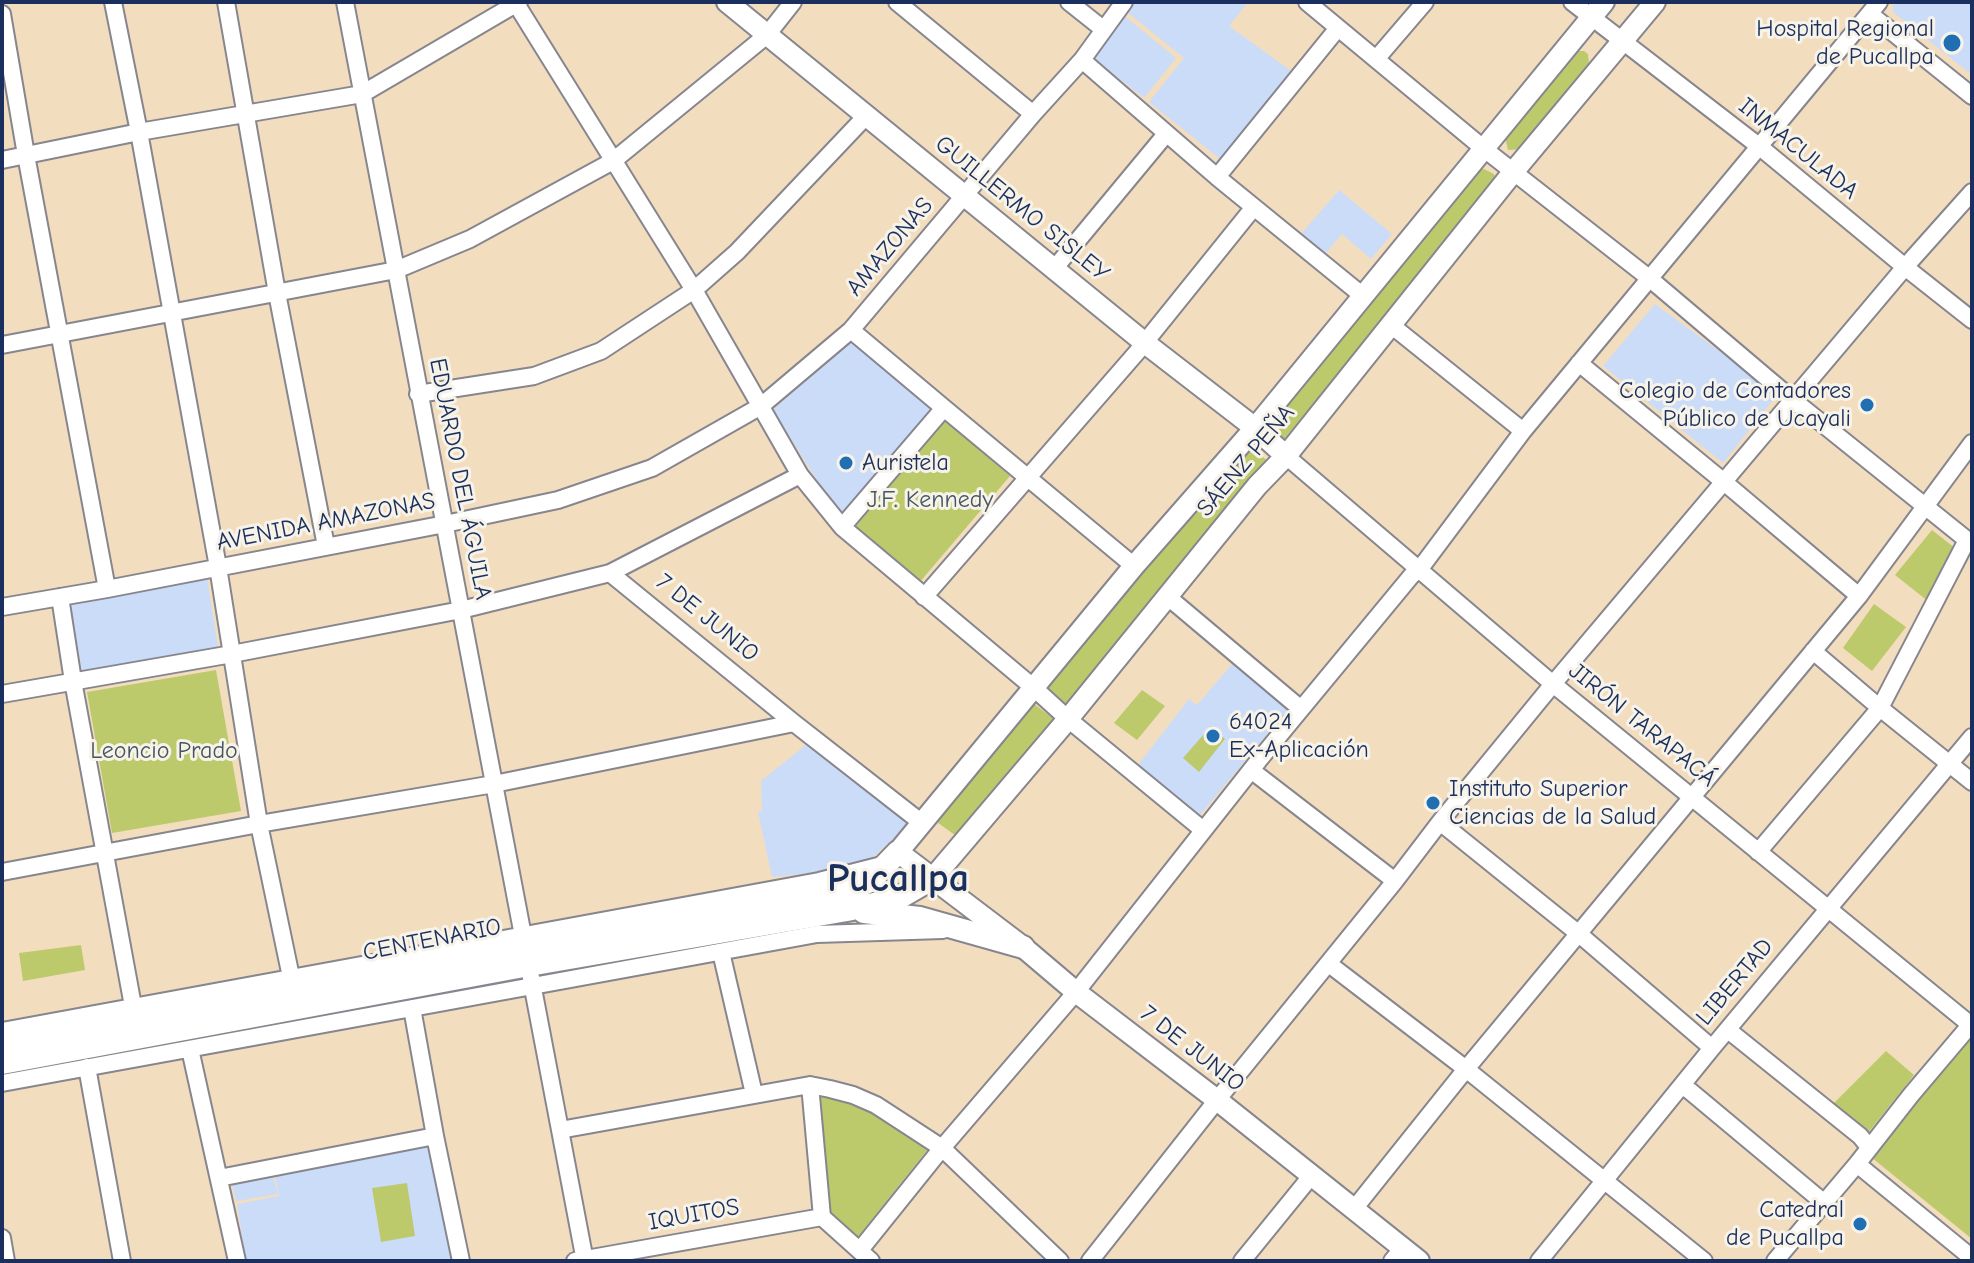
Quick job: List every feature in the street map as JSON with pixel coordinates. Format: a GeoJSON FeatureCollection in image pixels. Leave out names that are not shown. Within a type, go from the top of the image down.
{"type":"FeatureCollection","features":[{"type":"Feature","properties":{"kind":"highway","name":"SÁENZ PEÑA"},"geometry":{"type":"LineString","coordinates":[[870,881],[893,858]]}},
{"type":"Feature","properties":{"kind":"highway","name":"SÁENZ PEÑA"},"geometry":{"type":"LineString","coordinates":[[847,910],[897,899],[933,878]]}},
{"type":"Feature","properties":{"kind":"highway","name":"CENTENARIO"},"geometry":{"type":"LineString","coordinates":[[2,1063],[839,894],[870,881]]}},
{"type":"Feature","properties":{"kind":"highway","name":"CENTENARIO"},"geometry":{"type":"LineString","coordinates":[[2,1046],[527,959],[847,910]]}},
{"type":"Feature","properties":{"kind":"highway"},"geometry":{"type":"LineString","coordinates":[[847,910],[920,918],[1023,947]]}},
{"type":"Feature","properties":{"kind":"main road","name":"GUILLERMO SISLEY"},"geometry":{"type":"LineString","coordinates":[[727,2],[1286,456]]}},
{"type":"Feature","properties":{"kind":"main road","name":"SÁENZ PEÑA"},"geometry":{"type":"LineString","coordinates":[[933,878],[1068,719],[1257,486],[1286,456],[1514,171],[1655,2]]}},
{"type":"Feature","properties":{"kind":"main road","name":"SÁENZ PEÑA"},"geometry":{"type":"LineString","coordinates":[[893,858],[1134,566],[1255,428],[1598,10]]}},
{"type":"Feature","properties":{"kind":"main road","name":"7 DE JUNIO"},"geometry":{"type":"LineString","coordinates":[[893,858],[933,878],[1023,947],[1354,1209],[1404,1257]]}},
{"type":"Feature","properties":{"kind":"street"},"geometry":{"type":"LineString","coordinates":[[113,2],[218,567],[259,824],[291,977]]}},
{"type":"Feature","properties":{"kind":"street"},"geometry":{"type":"LineString","coordinates":[[226,2],[277,293],[326,546]]}},
{"type":"Feature","properties":{"kind":"street","name":"EDUARDO DEL ÁGUILA"},"geometry":{"type":"LineString","coordinates":[[345,2],[560,1130],[581,1260]]}},
{"type":"Feature","properties":{"kind":"street"},"geometry":{"type":"LineString","coordinates":[[2,345],[396,270],[470,239],[613,161],[767,35],[793,2]]}},
{"type":"Feature","properties":{"kind":"street"},"geometry":{"type":"LineString","coordinates":[[897,2],[1033,114]]}},
{"type":"Feature","properties":{"kind":"street"},"geometry":{"type":"LineString","coordinates":[[1069,2],[1103,29]]}},
{"type":"Feature","properties":{"kind":"street","name":"AMAZONAS"},"geometry":{"type":"LineString","coordinates":[[851,330],[1082,60],[1124,2]]}},
{"type":"Feature","properties":{"kind":"street"},"geometry":{"type":"LineString","coordinates":[[1307,2],[1970,542],[1880,708],[1758,852]]}},
{"type":"Feature","properties":{"kind":"street"},"geometry":{"type":"LineString","coordinates":[[1377,58],[1425,2]]}},
{"type":"Feature","properties":{"kind":"street","name":"INMACULADA"},"geometry":{"type":"LineString","coordinates":[[1572,2],[1598,10],[1622,42],[1760,147],[1972,320]]}},
{"type":"Feature","properties":{"kind":"street"},"geometry":{"type":"LineString","coordinates":[[2,160],[139,132],[362,94],[517,3],[694,290],[800,475],[842,527],[1203,830]]}},
{"type":"Feature","properties":{"kind":"street"},"geometry":{"type":"LineString","coordinates":[[810,1085],[822,1217],[865,1256],[942,1148],[1076,992],[1251,770],[1419,570],[1523,431],[1874,8],[1972,96]]}},
{"type":"Feature","properties":{"kind":"street"},"geometry":{"type":"LineString","coordinates":[[2,14],[107,589]]}},
{"type":"Feature","properties":{"kind":"street"},"geometry":{"type":"LineString","coordinates":[[1217,177],[1338,28]]}},
{"type":"Feature","properties":{"kind":"street"},"geometry":{"type":"LineString","coordinates":[[1082,60],[1217,177],[1363,296]]}},
{"type":"Feature","properties":{"kind":"street"},"geometry":{"type":"LineString","coordinates":[[418,394],[534,376],[601,351],[694,290],[737,252],[867,115]]}},
{"type":"Feature","properties":{"kind":"street"},"geometry":{"type":"LineString","coordinates":[[1054,269],[1166,134]]}},
{"type":"Feature","properties":{"kind":"street"},"geometry":{"type":"LineString","coordinates":[[1090,1261],[1553,684],[1972,192]]}},
{"type":"Feature","properties":{"kind":"street"},"geometry":{"type":"LineString","coordinates":[[924,597],[1145,343],[1254,207]]}},
{"type":"Feature","properties":{"kind":"street"},"geometry":{"type":"LineString","coordinates":[[1391,325],[1523,431]]}},
{"type":"Feature","properties":{"kind":"street"},"geometry":{"type":"LineString","coordinates":[[851,330],[1134,566]]}},
{"type":"Feature","properties":{"kind":"street","name":"AVENIDA AMAZONAS"},"geometry":{"type":"LineString","coordinates":[[2,607],[558,500],[652,468],[761,406],[851,330]]}},
{"type":"Feature","properties":{"kind":"street"},"geometry":{"type":"LineString","coordinates":[[1579,363],[1859,596]]}},
{"type":"Feature","properties":{"kind":"street"},"geometry":{"type":"LineString","coordinates":[[842,527],[944,408]]}},
{"type":"Feature","properties":{"kind":"street"},"geometry":{"type":"LineString","coordinates":[[1354,1209],[1466,1069],[1859,596],[1972,443]]}},
{"type":"Feature","properties":{"kind":"street","name":"JIRÓN TARAPACÁ"},"geometry":{"type":"LineString","coordinates":[[1286,456],[1553,684],[1971,1025]]}},
{"type":"Feature","properties":{"kind":"street"},"geometry":{"type":"LineString","coordinates":[[2,694],[461,610],[610,573],[800,475]]}},
{"type":"Feature","properties":{"kind":"street","name":"7 DE JUNIO"},"geometry":{"type":"LineString","coordinates":[[610,573],[922,823]]}},
{"type":"Feature","properties":{"kind":"street"},"geometry":{"type":"LineString","coordinates":[[60,597],[133,1006]]}},
{"type":"Feature","properties":{"kind":"street"},"geometry":{"type":"LineString","coordinates":[[1168,597],[1301,709]]}},
{"type":"Feature","properties":{"kind":"street"},"geometry":{"type":"LineString","coordinates":[[1813,651],[1972,782]]}},
{"type":"Feature","properties":{"kind":"street"},"geometry":{"type":"LineString","coordinates":[[2,872],[494,784],[794,723]]}},
{"type":"Feature","properties":{"kind":"street","name":"LIBERTAD"},"geometry":{"type":"LineString","coordinates":[[1539,1261],[1972,737]]}},
{"type":"Feature","properties":{"kind":"street"},"geometry":{"type":"LineString","coordinates":[[1251,770],[1395,881]]}},
{"type":"Feature","properties":{"kind":"street"},"geometry":{"type":"LineString","coordinates":[[1440,822],[1579,934],[1712,1048]]}},
{"type":"Feature","properties":{"kind":"street"},"geometry":{"type":"LineString","coordinates":[[2,1083],[412,1008],[527,959],[819,881],[893,858]]}},
{"type":"Feature","properties":{"kind":"street"},"geometry":{"type":"LineString","coordinates":[[2,1031],[291,977],[527,959],[721,952],[817,934],[960,929]]}},
{"type":"Feature","properties":{"kind":"street"},"geometry":{"type":"LineString","coordinates":[[721,952],[754,1094]]}},
{"type":"Feature","properties":{"kind":"street"},"geometry":{"type":"LineString","coordinates":[[1329,964],[1466,1069],[1704,1261]]}},
{"type":"Feature","properties":{"kind":"street"},"geometry":{"type":"LineString","coordinates":[[412,1008],[461,1261]]}},
{"type":"Feature","properties":{"kind":"street"},"geometry":{"type":"LineString","coordinates":[[1775,1261],[1971,1025]]}},
{"type":"Feature","properties":{"kind":"street"},"geometry":{"type":"LineString","coordinates":[[1728,1030],[1860,1136],[1869,1147]]}},
{"type":"Feature","properties":{"kind":"street"},"geometry":{"type":"LineString","coordinates":[[190,1049],[237,1261]]}},
{"type":"Feature","properties":{"kind":"street"},"geometry":{"type":"LineString","coordinates":[[87,1067],[122,1261]]}},
{"type":"Feature","properties":{"kind":"street"},"geometry":{"type":"LineString","coordinates":[[560,1130],[810,1085],[853,1095],[876,1105],[942,1148],[1060,1261]]}},
{"type":"Feature","properties":{"kind":"street"},"geometry":{"type":"LineString","coordinates":[[1682,1086],[1823,1202]]}},
{"type":"Feature","properties":{"kind":"street"},"geometry":{"type":"LineString","coordinates":[[219,1178],[435,1136]]}},
{"type":"Feature","properties":{"kind":"street"},"geometry":{"type":"LineString","coordinates":[[1857,1164],[1972,1258]]}},
{"type":"Feature","properties":{"kind":"street"},"geometry":{"type":"LineString","coordinates":[[1242,1261],[1312,1175]]}},
{"type":"Feature","properties":{"kind":"street","name":"IQUITOS"},"geometry":{"type":"LineString","coordinates":[[581,1260],[822,1217]]}},
{"type":"Feature","properties":{"kind":"street"},"geometry":{"type":"LineString","coordinates":[[2,1238],[6,1261]]}},
{"type":"Feature","properties":{"kind":"shaded area"},"geometry":{"type":"Polygon","coordinates":[[[1133,2],[1248,2],[1229,26],[1291,71],[1220,159],[1149,102],[1184,58],[1126,11],[1133,2]]]}},
{"type":"Feature","properties":{"kind":"shaded area","name":"Hospital Regional de Pucallpa"},"geometry":{"type":"Polygon","coordinates":[[[1896,2],[1972,2],[1972,75],[1893,12],[1896,2]]]}},
{"type":"Feature","properties":{"kind":"shaded area"},"geometry":{"type":"Polygon","coordinates":[[[1122,14],[1176,58],[1144,98],[1089,55],[1122,14]]]}},
{"type":"Feature","properties":{"kind":"shaded area"},"geometry":{"type":"Polygon","coordinates":[[[1339,190],[1392,234],[1371,259],[1342,234],[1325,254],[1301,234],[1339,190]]]}},
{"type":"Feature","properties":{"kind":"shaded area"},"geometry":{"type":"Polygon","coordinates":[[[1655,304],[1778,394],[1723,463],[1603,366],[1655,304]]]}},
{"type":"Feature","properties":{"kind":"shaded area","name":"Auristela"},"geometry":{"type":"Polygon","coordinates":[[[849,340],[932,408],[840,517],[773,410],[849,340]]]}},
{"type":"Feature","properties":{"kind":"shaded area"},"geometry":{"type":"Polygon","coordinates":[[[207,577],[218,647],[82,673],[71,605],[207,577]]]}},
{"type":"Feature","properties":{"kind":"shaded area","name":"64024 Ex-Aplicación"},"geometry":{"type":"Polygon","coordinates":[[[1232,664],[1289,708],[1200,815],[1138,765],[1189,699],[1197,705],[1232,664]]]}},
{"type":"Feature","properties":{"kind":"shaded area"},"geometry":{"type":"Polygon","coordinates":[[[807,744],[909,824],[869,861],[811,873],[772,877],[758,812],[762,811],[761,781],[807,744]]]}},
{"type":"Feature","properties":{"kind":"shaded area"},"geometry":{"type":"Polygon","coordinates":[[[431,1143],[454,1261],[246,1261],[237,1204],[279,1196],[274,1171],[431,1143]]]}},
{"type":"Feature","properties":{"kind":"shaded area"},"geometry":{"type":"Polygon","coordinates":[[[272,1173],[278,1194],[236,1201],[231,1179],[272,1173]]]}},
{"type":"Feature","properties":{"kind":"green space"},"geometry":{"type":"Polygon","coordinates":[[[1576,51],[1588,54],[1589,63],[1523,149],[1508,150],[1505,137],[1576,51]]]}},
{"type":"Feature","properties":{"kind":"green space"},"geometry":{"type":"Polygon","coordinates":[[[1484,169],[1494,174],[1497,183],[1278,446],[1262,433],[1476,171],[1484,169]]]}},
{"type":"Feature","properties":{"kind":"green space","name":"J.F. Kennedy"},"geometry":{"type":"Polygon","coordinates":[[[942,418],[1010,476],[919,583],[850,525],[942,418]]]}},
{"type":"Feature","properties":{"kind":"green space"},"geometry":{"type":"Polygon","coordinates":[[[1248,446],[1268,461],[1067,710],[1046,686],[1248,446]]]}},
{"type":"Feature","properties":{"kind":"green space"},"geometry":{"type":"Polygon","coordinates":[[[1932,530],[1955,548],[1929,602],[1895,575],[1932,530]]]}},
{"type":"Feature","properties":{"kind":"green space"},"geometry":{"type":"Polygon","coordinates":[[[1874,604],[1906,627],[1872,671],[1843,648],[1874,604]]]}},
{"type":"Feature","properties":{"kind":"green space","name":"Leoncio Prado"},"geometry":{"type":"Polygon","coordinates":[[[216,670],[241,811],[112,833],[87,692],[216,670]]]}},
{"type":"Feature","properties":{"kind":"green space"},"geometry":{"type":"Polygon","coordinates":[[[1142,690],[1165,706],[1137,740],[1114,723],[1142,690]]]}},
{"type":"Feature","properties":{"kind":"green space"},"geometry":{"type":"Polygon","coordinates":[[[1032,702],[1056,721],[959,838],[934,820],[1032,702]]]}},
{"type":"Feature","properties":{"kind":"green space"},"geometry":{"type":"Polygon","coordinates":[[[1211,726],[1225,739],[1199,772],[1183,758],[1211,726]]]}},
{"type":"Feature","properties":{"kind":"green space"},"geometry":{"type":"Polygon","coordinates":[[[81,945],[85,970],[23,981],[19,953],[81,945]]]}},
{"type":"Feature","properties":{"kind":"green space"},"geometry":{"type":"Polygon","coordinates":[[[1968,1040],[1972,1042],[1972,1239],[1871,1157],[1968,1040]]]}},
{"type":"Feature","properties":{"kind":"green space"},"geometry":{"type":"Polygon","coordinates":[[[1886,1051],[1914,1075],[1867,1134],[1834,1103],[1886,1051]]]}},
{"type":"Feature","properties":{"kind":"green space"},"geometry":{"type":"Polygon","coordinates":[[[829,1094],[868,1108],[928,1149],[857,1238],[829,1211],[821,1098],[829,1094]]]}},
{"type":"Feature","properties":{"kind":"green space"},"geometry":{"type":"Polygon","coordinates":[[[407,1183],[415,1236],[381,1242],[372,1188],[407,1183]]]}},
{"type":"Feature","properties":{"kind":"place","name":"Hospital Regional de Pucallpa"},"geometry":{"type":"Point","coordinates":[1952,43]}},
{"type":"Feature","properties":{"kind":"place","name":"Colegio de Contadores Público de Ucayali"},"geometry":{"type":"Point","coordinates":[1867,405]}},
{"type":"Feature","properties":{"kind":"place","name":"Auristela"},"geometry":{"type":"Point","coordinates":[846,463]}},
{"type":"Feature","properties":{"kind":"place","name":"64024 Ex-Aplicación"},"geometry":{"type":"Point","coordinates":[1213,736]}},
{"type":"Feature","properties":{"kind":"place","name":"Instituto Superior Ciencias de la Salud"},"geometry":{"type":"Point","coordinates":[1433,803]}},
{"type":"Feature","properties":{"kind":"place","name":"Catedral de Pucallpa"},"geometry":{"type":"Point","coordinates":[1860,1224]}},
{"type":"Feature","properties":{"kind":"district","name":"Pucallpa"},"geometry":{"type":"Point","coordinates":[898,880]}}]}
